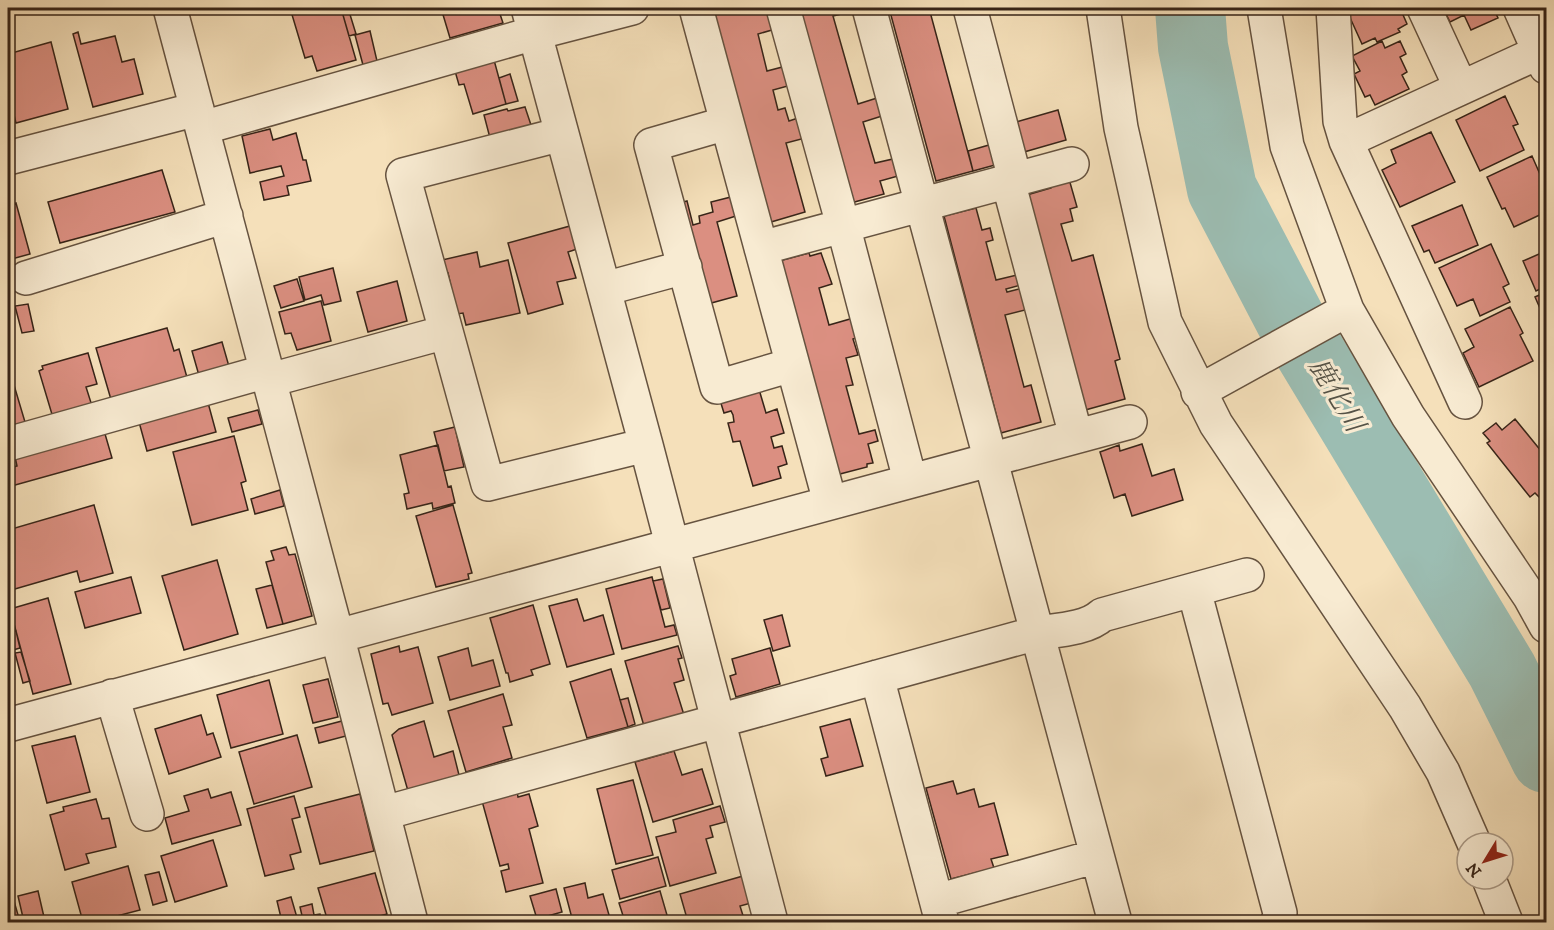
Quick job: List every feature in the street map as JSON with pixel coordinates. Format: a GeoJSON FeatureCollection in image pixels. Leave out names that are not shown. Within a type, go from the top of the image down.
{"type":"FeatureCollection","features":[{"type":"Feature","properties":{"kind":"street"},"geometry":{"type":"LineString","coordinates":[[170,8],[337,634],[411,922]]}},
{"type":"Feature","properties":{"kind":"street"},"geometry":{"type":"LineString","coordinates":[[8,158],[200,119],[531,20],[632,8]]}},
{"type":"Feature","properties":{"kind":"street"},"geometry":{"type":"LineString","coordinates":[[696,8],[830,502]]}},
{"type":"Feature","properties":{"kind":"street"},"geometry":{"type":"LineString","coordinates":[[783,8],[910,480]]}},
{"type":"Feature","properties":{"kind":"street"},"geometry":{"type":"LineString","coordinates":[[869,8],[1115,922]]}},
{"type":"Feature","properties":{"kind":"street"},"geometry":{"type":"LineString","coordinates":[[970,8],[1076,436]]}},
{"type":"Feature","properties":{"kind":"street"},"geometry":{"type":"LineString","coordinates":[[1103,8],[1121,128],[1165,322],[1216,424],[1405,707],[1443,772],[1469,831]]}},
{"type":"Feature","properties":{"kind":"street"},"geometry":{"type":"LineString","coordinates":[[1264,8],[1287,146],[1347,310],[1408,416],[1530,597],[1546,626]]}},
{"type":"Feature","properties":{"kind":"street"},"geometry":{"type":"LineString","coordinates":[[1333,8],[1340,122],[1346,141],[1465,402]]}},
{"type":"Feature","properties":{"kind":"street"},"geometry":{"type":"LineString","coordinates":[[1424,8],[1461,88]]}},
{"type":"Feature","properties":{"kind":"street"},"geometry":{"type":"LineString","coordinates":[[1346,141],[1461,88],[1544,56],[1520,8]]}},
{"type":"Feature","properties":{"kind":"street"},"geometry":{"type":"LineString","coordinates":[[531,20],[646,445],[771,922]]}},
{"type":"Feature","properties":{"kind":"street"},"geometry":{"type":"LineString","coordinates":[[728,123],[651,145],[717,387],[792,365]]}},
{"type":"Feature","properties":{"kind":"street"},"geometry":{"type":"LineString","coordinates":[[562,134],[403,175],[488,484],[646,445]]}},
{"type":"Feature","properties":{"kind":"street"},"geometry":{"type":"LineString","coordinates":[[760,248],[1072,164]]}},
{"type":"Feature","properties":{"kind":"street"},"geometry":{"type":"LineString","coordinates":[[26,278],[226,216]]}},
{"type":"Feature","properties":{"kind":"street"},"geometry":{"type":"LineString","coordinates":[[604,289],[685,267]]}},
{"type":"Feature","properties":{"kind":"street"},"geometry":{"type":"LineString","coordinates":[[1198,392],[1347,310]]}},
{"type":"Feature","properties":{"kind":"street"},"geometry":{"type":"LineString","coordinates":[[8,444],[268,375],[446,332]]}},
{"type":"Feature","properties":{"kind":"street"},"geometry":{"type":"LineString","coordinates":[[8,725],[337,634],[1130,422]]}},
{"type":"Feature","properties":{"kind":"street"},"geometry":{"type":"LineString","coordinates":[[384,813],[1037,633],[1096,621],[1102,615],[1247,575]]}},
{"type":"Feature","properties":{"kind":"street"},"geometry":{"type":"LineString","coordinates":[[1194,590],[1280,913],[1278,922]]}},
{"type":"Feature","properties":{"kind":"street"},"geometry":{"type":"LineString","coordinates":[[877,677],[940,912],[1097,856]]}},
{"type":"Feature","properties":{"kind":"street"},"geometry":{"type":"LineString","coordinates":[[112,696],[147,814]]}},
{"type":"Feature","properties":{"kind":"street"},"geometry":{"type":"LineString","coordinates":[[1494,891],[1506,922]]}},
{"type":"Feature","properties":{"kind":"building"},"geometry":{"type":"Polygon","coordinates":[[[290,8],[341,8],[356,60],[317,71],[312,56],[305,58],[290,8]]]}},
{"type":"Feature","properties":{"kind":"building"},"geometry":{"type":"Polygon","coordinates":[[[341,8],[348,8],[356,34],[349,36],[341,8]]]}},
{"type":"Feature","properties":{"kind":"building"},"geometry":{"type":"Polygon","coordinates":[[[441,8],[498,8],[503,23],[450,38],[441,8]]]}},
{"type":"Feature","properties":{"kind":"building"},"geometry":{"type":"Polygon","coordinates":[[[773,8],[779,28],[758,34],[767,71],[790,65],[795,84],[773,90],[778,110],[785,108],[789,121],[804,116],[809,137],[786,143],[805,212],[771,222],[713,9],[773,8]]]}},
{"type":"Feature","properties":{"kind":"building"},"geometry":{"type":"Polygon","coordinates":[[[793,8],[853,8],[854,11],[833,16],[858,104],[877,98],[882,116],[863,122],[875,163],[893,159],[898,176],[880,181],[884,194],[847,204],[793,8]]]}},
{"type":"Feature","properties":{"kind":"building"},"geometry":{"type":"Polygon","coordinates":[[[889,8],[929,8],[973,171],[936,181],[889,8]]]}},
{"type":"Feature","properties":{"kind":"building"},"geometry":{"type":"Polygon","coordinates":[[[1355,8],[1400,8],[1407,24],[1398,29],[1400,32],[1377,42],[1375,38],[1362,44],[1347,11],[1355,8]]]}},
{"type":"Feature","properties":{"kind":"building"},"geometry":{"type":"Polygon","coordinates":[[[1443,8],[1493,8],[1498,18],[1471,30],[1464,15],[1450,22],[1443,8]]]}},
{"type":"Feature","properties":{"kind":"building"},"geometry":{"type":"Polygon","coordinates":[[[370,31],[377,61],[363,65],[355,35],[370,31]]]}},
{"type":"Feature","properties":{"kind":"building"},"geometry":{"type":"Polygon","coordinates":[[[78,32],[81,44],[115,36],[122,62],[134,59],[143,94],[93,107],[73,34],[78,32]]]}},
{"type":"Feature","properties":{"kind":"building"},"geometry":{"type":"Polygon","coordinates":[[[1382,41],[1385,48],[1400,41],[1406,54],[1400,57],[1407,72],[1402,75],[1409,89],[1375,105],[1370,95],[1365,97],[1354,74],[1360,71],[1352,56],[1382,41]]]}},
{"type":"Feature","properties":{"kind":"building"},"geometry":{"type":"Polygon","coordinates":[[[51,42],[68,109],[16,123],[8,91],[8,54],[51,42]]]}},
{"type":"Feature","properties":{"kind":"building"},"geometry":{"type":"Polygon","coordinates":[[[494,60],[506,104],[473,114],[464,84],[459,85],[455,71],[494,60]]]}},
{"type":"Feature","properties":{"kind":"building"},"geometry":{"type":"Polygon","coordinates":[[[510,74],[518,101],[506,104],[499,78],[510,74]]]}},
{"type":"Feature","properties":{"kind":"building"},"geometry":{"type":"Polygon","coordinates":[[[1505,96],[1518,124],[1513,126],[1524,150],[1480,171],[1456,120],[1505,96]]]}},
{"type":"Feature","properties":{"kind":"building"},"geometry":{"type":"Polygon","coordinates":[[[525,107],[531,125],[490,138],[484,115],[525,107]]]}},
{"type":"Feature","properties":{"kind":"building"},"geometry":{"type":"Polygon","coordinates":[[[1058,110],[1066,140],[1024,152],[1016,122],[1058,110]]]}},
{"type":"Feature","properties":{"kind":"building"},"geometry":{"type":"Polygon","coordinates":[[[270,129],[273,140],[296,133],[311,181],[287,186],[289,195],[264,200],[260,182],[284,176],[281,166],[250,173],[242,136],[270,129]]]}},
{"type":"Feature","properties":{"kind":"building"},"geometry":{"type":"Polygon","coordinates":[[[1431,132],[1455,182],[1400,207],[1382,170],[1396,163],[1391,150],[1431,132]]]}},
{"type":"Feature","properties":{"kind":"building"},"geometry":{"type":"Polygon","coordinates":[[[989,145],[995,165],[973,171],[968,151],[989,145]]]}},
{"type":"Feature","properties":{"kind":"building"},"geometry":{"type":"Polygon","coordinates":[[[1532,156],[1546,188],[1546,212],[1514,227],[1505,208],[1502,209],[1487,177],[1532,156]]]}},
{"type":"Feature","properties":{"kind":"building"},"geometry":{"type":"Polygon","coordinates":[[[162,170],[175,212],[60,243],[48,202],[162,170]]]}},
{"type":"Feature","properties":{"kind":"building"},"geometry":{"type":"Polygon","coordinates":[[[1069,179],[1077,207],[1070,209],[1073,221],[1061,224],[1072,261],[1093,255],[1120,359],[1115,361],[1125,399],[1078,412],[1020,197],[1051,188],[1051,184],[1069,179]]]}},
{"type":"Feature","properties":{"kind":"building"},"geometry":{"type":"Polygon","coordinates":[[[731,197],[736,216],[717,222],[737,296],[704,305],[676,204],[687,201],[693,225],[700,223],[699,216],[713,212],[711,202],[731,197]]]}},
{"type":"Feature","properties":{"kind":"building"},"geometry":{"type":"Polygon","coordinates":[[[16,203],[30,254],[8,260],[8,206],[16,203]]]}},
{"type":"Feature","properties":{"kind":"building"},"geometry":{"type":"Polygon","coordinates":[[[1462,205],[1478,245],[1435,263],[1429,250],[1424,252],[1412,226],[1462,205]]]}},
{"type":"Feature","properties":{"kind":"building"},"geometry":{"type":"Polygon","coordinates":[[[976,208],[982,230],[990,228],[993,240],[986,242],[996,280],[1021,274],[1024,284],[1006,289],[1007,292],[1027,287],[1033,308],[1005,315],[1024,387],[1031,385],[1041,422],[1001,433],[944,216],[976,208]]]}},
{"type":"Feature","properties":{"kind":"building"},"geometry":{"type":"Polygon","coordinates":[[[570,226],[577,249],[568,252],[576,278],[557,282],[563,304],[528,314],[508,243],[570,226]]]}},
{"type":"Feature","properties":{"kind":"building"},"geometry":{"type":"Polygon","coordinates":[[[1491,244],[1509,284],[1503,287],[1510,302],[1480,316],[1473,299],[1457,306],[1439,268],[1491,244]]]}},
{"type":"Feature","properties":{"kind":"building"},"geometry":{"type":"Polygon","coordinates":[[[1546,251],[1546,286],[1536,291],[1523,261],[1546,251]]]}},
{"type":"Feature","properties":{"kind":"building"},"geometry":{"type":"Polygon","coordinates":[[[477,252],[480,267],[508,260],[520,313],[466,325],[463,313],[457,314],[448,273],[445,274],[442,260],[477,252]]]}},
{"type":"Feature","properties":{"kind":"building"},"geometry":{"type":"Polygon","coordinates":[[[809,253],[810,256],[821,253],[832,284],[819,288],[829,325],[857,317],[862,336],[853,339],[858,355],[846,358],[853,385],[846,386],[859,434],[875,430],[878,441],[868,444],[873,463],[867,464],[867,467],[836,475],[779,261],[809,253]]]}},
{"type":"Feature","properties":{"kind":"building"},"geometry":{"type":"Polygon","coordinates":[[[333,268],[341,301],[324,305],[321,295],[305,300],[299,277],[333,268]]]}},
{"type":"Feature","properties":{"kind":"building"},"geometry":{"type":"Polygon","coordinates":[[[297,279],[304,301],[281,308],[274,286],[297,279]]]}},
{"type":"Feature","properties":{"kind":"building"},"geometry":{"type":"Polygon","coordinates":[[[397,281],[407,321],[368,332],[357,292],[397,281]]]}},
{"type":"Feature","properties":{"kind":"building"},"geometry":{"type":"Polygon","coordinates":[[[1546,292],[1546,322],[1535,297],[1546,292]]]}},
{"type":"Feature","properties":{"kind":"building"},"geometry":{"type":"Polygon","coordinates":[[[321,301],[331,341],[297,350],[291,333],[285,334],[279,312],[321,301]]]}},
{"type":"Feature","properties":{"kind":"building"},"geometry":{"type":"Polygon","coordinates":[[[28,304],[34,331],[22,333],[15,306],[28,304]]]}},
{"type":"Feature","properties":{"kind":"building"},"geometry":{"type":"Polygon","coordinates":[[[1510,307],[1533,361],[1479,387],[1463,353],[1474,347],[1465,329],[1510,307]]]}},
{"type":"Feature","properties":{"kind":"building"},"geometry":{"type":"Polygon","coordinates":[[[167,328],[174,351],[179,349],[188,381],[112,403],[96,348],[167,328]]]}},
{"type":"Feature","properties":{"kind":"building"},"geometry":{"type":"Polygon","coordinates":[[[222,342],[230,370],[200,379],[192,351],[222,342]]]}},
{"type":"Feature","properties":{"kind":"building"},"geometry":{"type":"Polygon","coordinates":[[[88,353],[97,384],[86,387],[93,409],[54,421],[39,371],[43,369],[42,366],[88,353]]]}},
{"type":"Feature","properties":{"kind":"building"},"geometry":{"type":"Polygon","coordinates":[[[11,375],[25,422],[8,427],[8,376],[11,375]]]}},
{"type":"Feature","properties":{"kind":"building"},"geometry":{"type":"Polygon","coordinates":[[[758,386],[766,413],[777,409],[784,433],[771,437],[774,448],[782,446],[787,464],[778,467],[781,478],[753,486],[740,441],[733,442],[728,423],[734,422],[733,415],[731,411],[724,413],[719,397],[758,386]]]}},
{"type":"Feature","properties":{"kind":"building"},"geometry":{"type":"Polygon","coordinates":[[[207,399],[216,432],[147,451],[139,422],[207,399]]]}},
{"type":"Feature","properties":{"kind":"building"},"geometry":{"type":"Polygon","coordinates":[[[258,410],[262,424],[232,432],[228,418],[258,410]]]}},
{"type":"Feature","properties":{"kind":"building"},"geometry":{"type":"Polygon","coordinates":[[[1515,419],[1546,457],[1546,491],[1539,497],[1535,493],[1530,497],[1487,443],[1490,441],[1483,433],[1496,423],[1502,430],[1515,419]]]}},
{"type":"Feature","properties":{"kind":"building"},"geometry":{"type":"Polygon","coordinates":[[[103,427],[112,458],[8,487],[8,474],[12,473],[10,468],[17,466],[14,452],[103,427]]]}},
{"type":"Feature","properties":{"kind":"building"},"geometry":{"type":"Polygon","coordinates":[[[455,427],[464,467],[444,471],[434,432],[455,427]]]}},
{"type":"Feature","properties":{"kind":"building"},"geometry":{"type":"Polygon","coordinates":[[[234,436],[246,481],[241,483],[248,510],[192,525],[173,452],[234,436]]]}},
{"type":"Feature","properties":{"kind":"building"},"geometry":{"type":"Polygon","coordinates":[[[1142,444],[1152,476],[1174,469],[1183,500],[1132,516],[1125,494],[1114,498],[1100,452],[1119,445],[1120,451],[1142,444]]]}},
{"type":"Feature","properties":{"kind":"building"},"geometry":{"type":"Polygon","coordinates":[[[438,445],[448,487],[451,486],[455,503],[433,509],[432,503],[407,509],[404,494],[409,493],[400,455],[438,445]]]}},
{"type":"Feature","properties":{"kind":"building"},"geometry":{"type":"Polygon","coordinates":[[[280,490],[284,506],[255,514],[251,499],[280,490]]]}},
{"type":"Feature","properties":{"kind":"building"},"geometry":{"type":"Polygon","coordinates":[[[94,505],[113,573],[80,582],[77,571],[8,591],[8,530],[94,505]]]}},
{"type":"Feature","properties":{"kind":"building"},"geometry":{"type":"Polygon","coordinates":[[[453,505],[472,573],[468,574],[469,579],[436,587],[416,516],[453,505]]]}},
{"type":"Feature","properties":{"kind":"building"},"geometry":{"type":"Polygon","coordinates":[[[286,547],[289,555],[295,554],[312,616],[283,624],[266,562],[274,560],[271,551],[286,547]]]}},
{"type":"Feature","properties":{"kind":"building"},"geometry":{"type":"Polygon","coordinates":[[[217,560],[238,634],[184,650],[162,576],[217,560]]]}},
{"type":"Feature","properties":{"kind":"building"},"geometry":{"type":"Polygon","coordinates":[[[131,577],[141,613],[85,628],[75,592],[131,577]]]}},
{"type":"Feature","properties":{"kind":"building"},"geometry":{"type":"Polygon","coordinates":[[[652,577],[665,627],[674,625],[677,635],[622,649],[606,589],[652,577]]]}},
{"type":"Feature","properties":{"kind":"building"},"geometry":{"type":"Polygon","coordinates":[[[663,579],[670,608],[661,610],[653,581],[663,579]]]}},
{"type":"Feature","properties":{"kind":"building"},"geometry":{"type":"Polygon","coordinates":[[[272,585],[283,624],[267,628],[256,589],[272,585]]]}},
{"type":"Feature","properties":{"kind":"building"},"geometry":{"type":"Polygon","coordinates":[[[48,598],[71,684],[33,694],[10,609],[48,598]]]}},
{"type":"Feature","properties":{"kind":"building"},"geometry":{"type":"Polygon","coordinates":[[[577,599],[584,621],[603,615],[614,654],[567,667],[549,606],[577,599]]]}},
{"type":"Feature","properties":{"kind":"building"},"geometry":{"type":"Polygon","coordinates":[[[533,605],[550,664],[531,670],[533,675],[510,682],[490,618],[533,605]]]}},
{"type":"Feature","properties":{"kind":"building"},"geometry":{"type":"Polygon","coordinates":[[[782,615],[790,646],[773,651],[764,620],[782,615]]]}},
{"type":"Feature","properties":{"kind":"building"},"geometry":{"type":"Polygon","coordinates":[[[16,631],[20,648],[13,650],[9,633],[16,631]]]}},
{"type":"Feature","properties":{"kind":"building"},"geometry":{"type":"Polygon","coordinates":[[[399,646],[400,652],[418,647],[433,703],[392,715],[388,703],[383,704],[371,654],[399,646]]]}},
{"type":"Feature","properties":{"kind":"building"},"geometry":{"type":"Polygon","coordinates":[[[678,646],[682,658],[678,659],[684,680],[674,683],[684,715],[644,726],[625,661],[678,646]]]}},
{"type":"Feature","properties":{"kind":"building"},"geometry":{"type":"Polygon","coordinates":[[[468,648],[472,666],[493,660],[500,686],[450,700],[438,657],[468,648]]]}},
{"type":"Feature","properties":{"kind":"building"},"geometry":{"type":"Polygon","coordinates":[[[770,648],[780,684],[736,697],[730,676],[736,674],[732,659],[770,648]]]}},
{"type":"Feature","properties":{"kind":"building"},"geometry":{"type":"Polygon","coordinates":[[[21,652],[30,681],[23,683],[15,653],[21,652]]]}},
{"type":"Feature","properties":{"kind":"building"},"geometry":{"type":"Polygon","coordinates":[[[611,669],[628,727],[587,738],[570,682],[611,669]]]}},
{"type":"Feature","properties":{"kind":"building"},"geometry":{"type":"Polygon","coordinates":[[[328,679],[338,717],[313,723],[303,685],[328,679]]]}},
{"type":"Feature","properties":{"kind":"building"},"geometry":{"type":"Polygon","coordinates":[[[269,680],[283,734],[231,748],[217,695],[269,680]]]}},
{"type":"Feature","properties":{"kind":"building"},"geometry":{"type":"Polygon","coordinates":[[[503,694],[512,725],[503,727],[512,758],[466,772],[448,711],[503,694]]]}},
{"type":"Feature","properties":{"kind":"building"},"geometry":{"type":"Polygon","coordinates":[[[628,698],[635,724],[628,727],[620,700],[628,698]]]}},
{"type":"Feature","properties":{"kind":"building"},"geometry":{"type":"Polygon","coordinates":[[[201,715],[207,735],[213,733],[221,757],[169,774],[155,729],[201,715]]]}},
{"type":"Feature","properties":{"kind":"building"},"geometry":{"type":"Polygon","coordinates":[[[850,719],[863,766],[826,776],[821,759],[828,757],[820,727],[850,719]]]}},
{"type":"Feature","properties":{"kind":"building"},"geometry":{"type":"Polygon","coordinates":[[[342,721],[346,736],[319,743],[315,728],[342,721]]]}},
{"type":"Feature","properties":{"kind":"building"},"geometry":{"type":"Polygon","coordinates":[[[424,721],[434,757],[453,751],[459,775],[408,791],[392,735],[399,729],[424,721]]]}},
{"type":"Feature","properties":{"kind":"building"},"geometry":{"type":"Polygon","coordinates":[[[297,735],[312,787],[254,804],[239,752],[297,735]]]}},
{"type":"Feature","properties":{"kind":"building"},"geometry":{"type":"Polygon","coordinates":[[[75,736],[90,792],[47,803],[32,746],[75,736]]]}},
{"type":"Feature","properties":{"kind":"building"},"geometry":{"type":"Polygon","coordinates":[[[674,751],[682,775],[702,769],[713,804],[653,822],[635,762],[674,751]]]}},
{"type":"Feature","properties":{"kind":"building"},"geometry":{"type":"Polygon","coordinates":[[[633,780],[653,855],[616,864],[597,789],[633,780]]]}},
{"type":"Feature","properties":{"kind":"building"},"geometry":{"type":"Polygon","coordinates":[[[953,781],[957,794],[974,789],[979,807],[994,803],[1008,855],[991,859],[994,868],[951,879],[926,788],[953,781]]]}},
{"type":"Feature","properties":{"kind":"building"},"geometry":{"type":"Polygon","coordinates":[[[208,789],[211,798],[231,792],[241,825],[172,844],[165,818],[189,811],[184,796],[208,789]]]}},
{"type":"Feature","properties":{"kind":"building"},"geometry":{"type":"Polygon","coordinates":[[[517,791],[518,797],[529,794],[538,826],[529,829],[543,883],[506,892],[501,871],[509,869],[508,864],[500,866],[482,801],[517,791]]]}},
{"type":"Feature","properties":{"kind":"building"},"geometry":{"type":"Polygon","coordinates":[[[360,794],[374,851],[320,864],[305,808],[360,794]]]}},
{"type":"Feature","properties":{"kind":"building"},"geometry":{"type":"Polygon","coordinates":[[[294,796],[300,817],[292,819],[301,852],[290,855],[294,869],[265,876],[247,809],[294,796]]]}},
{"type":"Feature","properties":{"kind":"building"},"geometry":{"type":"Polygon","coordinates":[[[96,799],[102,819],[109,818],[116,847],[86,854],[89,863],[65,870],[50,815],[64,811],[63,807],[96,799]]]}},
{"type":"Feature","properties":{"kind":"building"},"geometry":{"type":"Polygon","coordinates":[[[720,806],[725,822],[710,826],[713,837],[706,839],[716,873],[670,886],[656,837],[676,832],[673,820],[720,806]]]}},
{"type":"Feature","properties":{"kind":"building"},"geometry":{"type":"Polygon","coordinates":[[[213,840],[227,886],[175,902],[161,856],[213,840]]]}},
{"type":"Feature","properties":{"kind":"building"},"geometry":{"type":"Polygon","coordinates":[[[658,857],[666,886],[620,899],[612,870],[658,857]]]}},
{"type":"Feature","properties":{"kind":"building"},"geometry":{"type":"Polygon","coordinates":[[[128,866],[140,910],[94,922],[83,922],[72,882],[128,866]]]}},
{"type":"Feature","properties":{"kind":"building"},"geometry":{"type":"Polygon","coordinates":[[[159,872],[167,901],[153,905],[145,875],[159,872]]]}},
{"type":"Feature","properties":{"kind":"building"},"geometry":{"type":"Polygon","coordinates":[[[375,873],[387,914],[359,922],[328,922],[318,888],[375,873]]]}},
{"type":"Feature","properties":{"kind":"building"},"geometry":{"type":"Polygon","coordinates":[[[743,876],[751,903],[740,906],[745,922],[688,922],[680,894],[743,876]]]}},
{"type":"Feature","properties":{"kind":"building"},"geometry":{"type":"Polygon","coordinates":[[[8,880],[20,922],[8,922],[8,880]]]}},
{"type":"Feature","properties":{"kind":"building"},"geometry":{"type":"Polygon","coordinates":[[[585,883],[588,898],[603,894],[611,922],[573,922],[564,888],[585,883]]]}},
{"type":"Feature","properties":{"kind":"building"},"geometry":{"type":"Polygon","coordinates":[[[556,889],[562,912],[537,919],[530,896],[556,889]]]}},
{"type":"Feature","properties":{"kind":"building"},"geometry":{"type":"Polygon","coordinates":[[[38,891],[44,917],[24,922],[18,896],[38,891]]]}},
{"type":"Feature","properties":{"kind":"building"},"geometry":{"type":"Polygon","coordinates":[[[660,891],[669,922],[625,922],[619,903],[660,891]]]}},
{"type":"Feature","properties":{"kind":"building"},"geometry":{"type":"Polygon","coordinates":[[[291,897],[298,921],[282,922],[277,901],[291,897]]]}},
{"type":"Feature","properties":{"kind":"building"},"geometry":{"type":"Polygon","coordinates":[[[312,904],[314,915],[320,914],[322,922],[292,922],[303,920],[300,907],[312,904]]]}},
{"type":"Feature","properties":{"kind":"waterway","name":"鹿化川"},"geometry":{"type":"LineString","coordinates":[[1190,8],[1193,47],[1222,189],[1290,319],[1502,670],[1546,758]]}}]}
